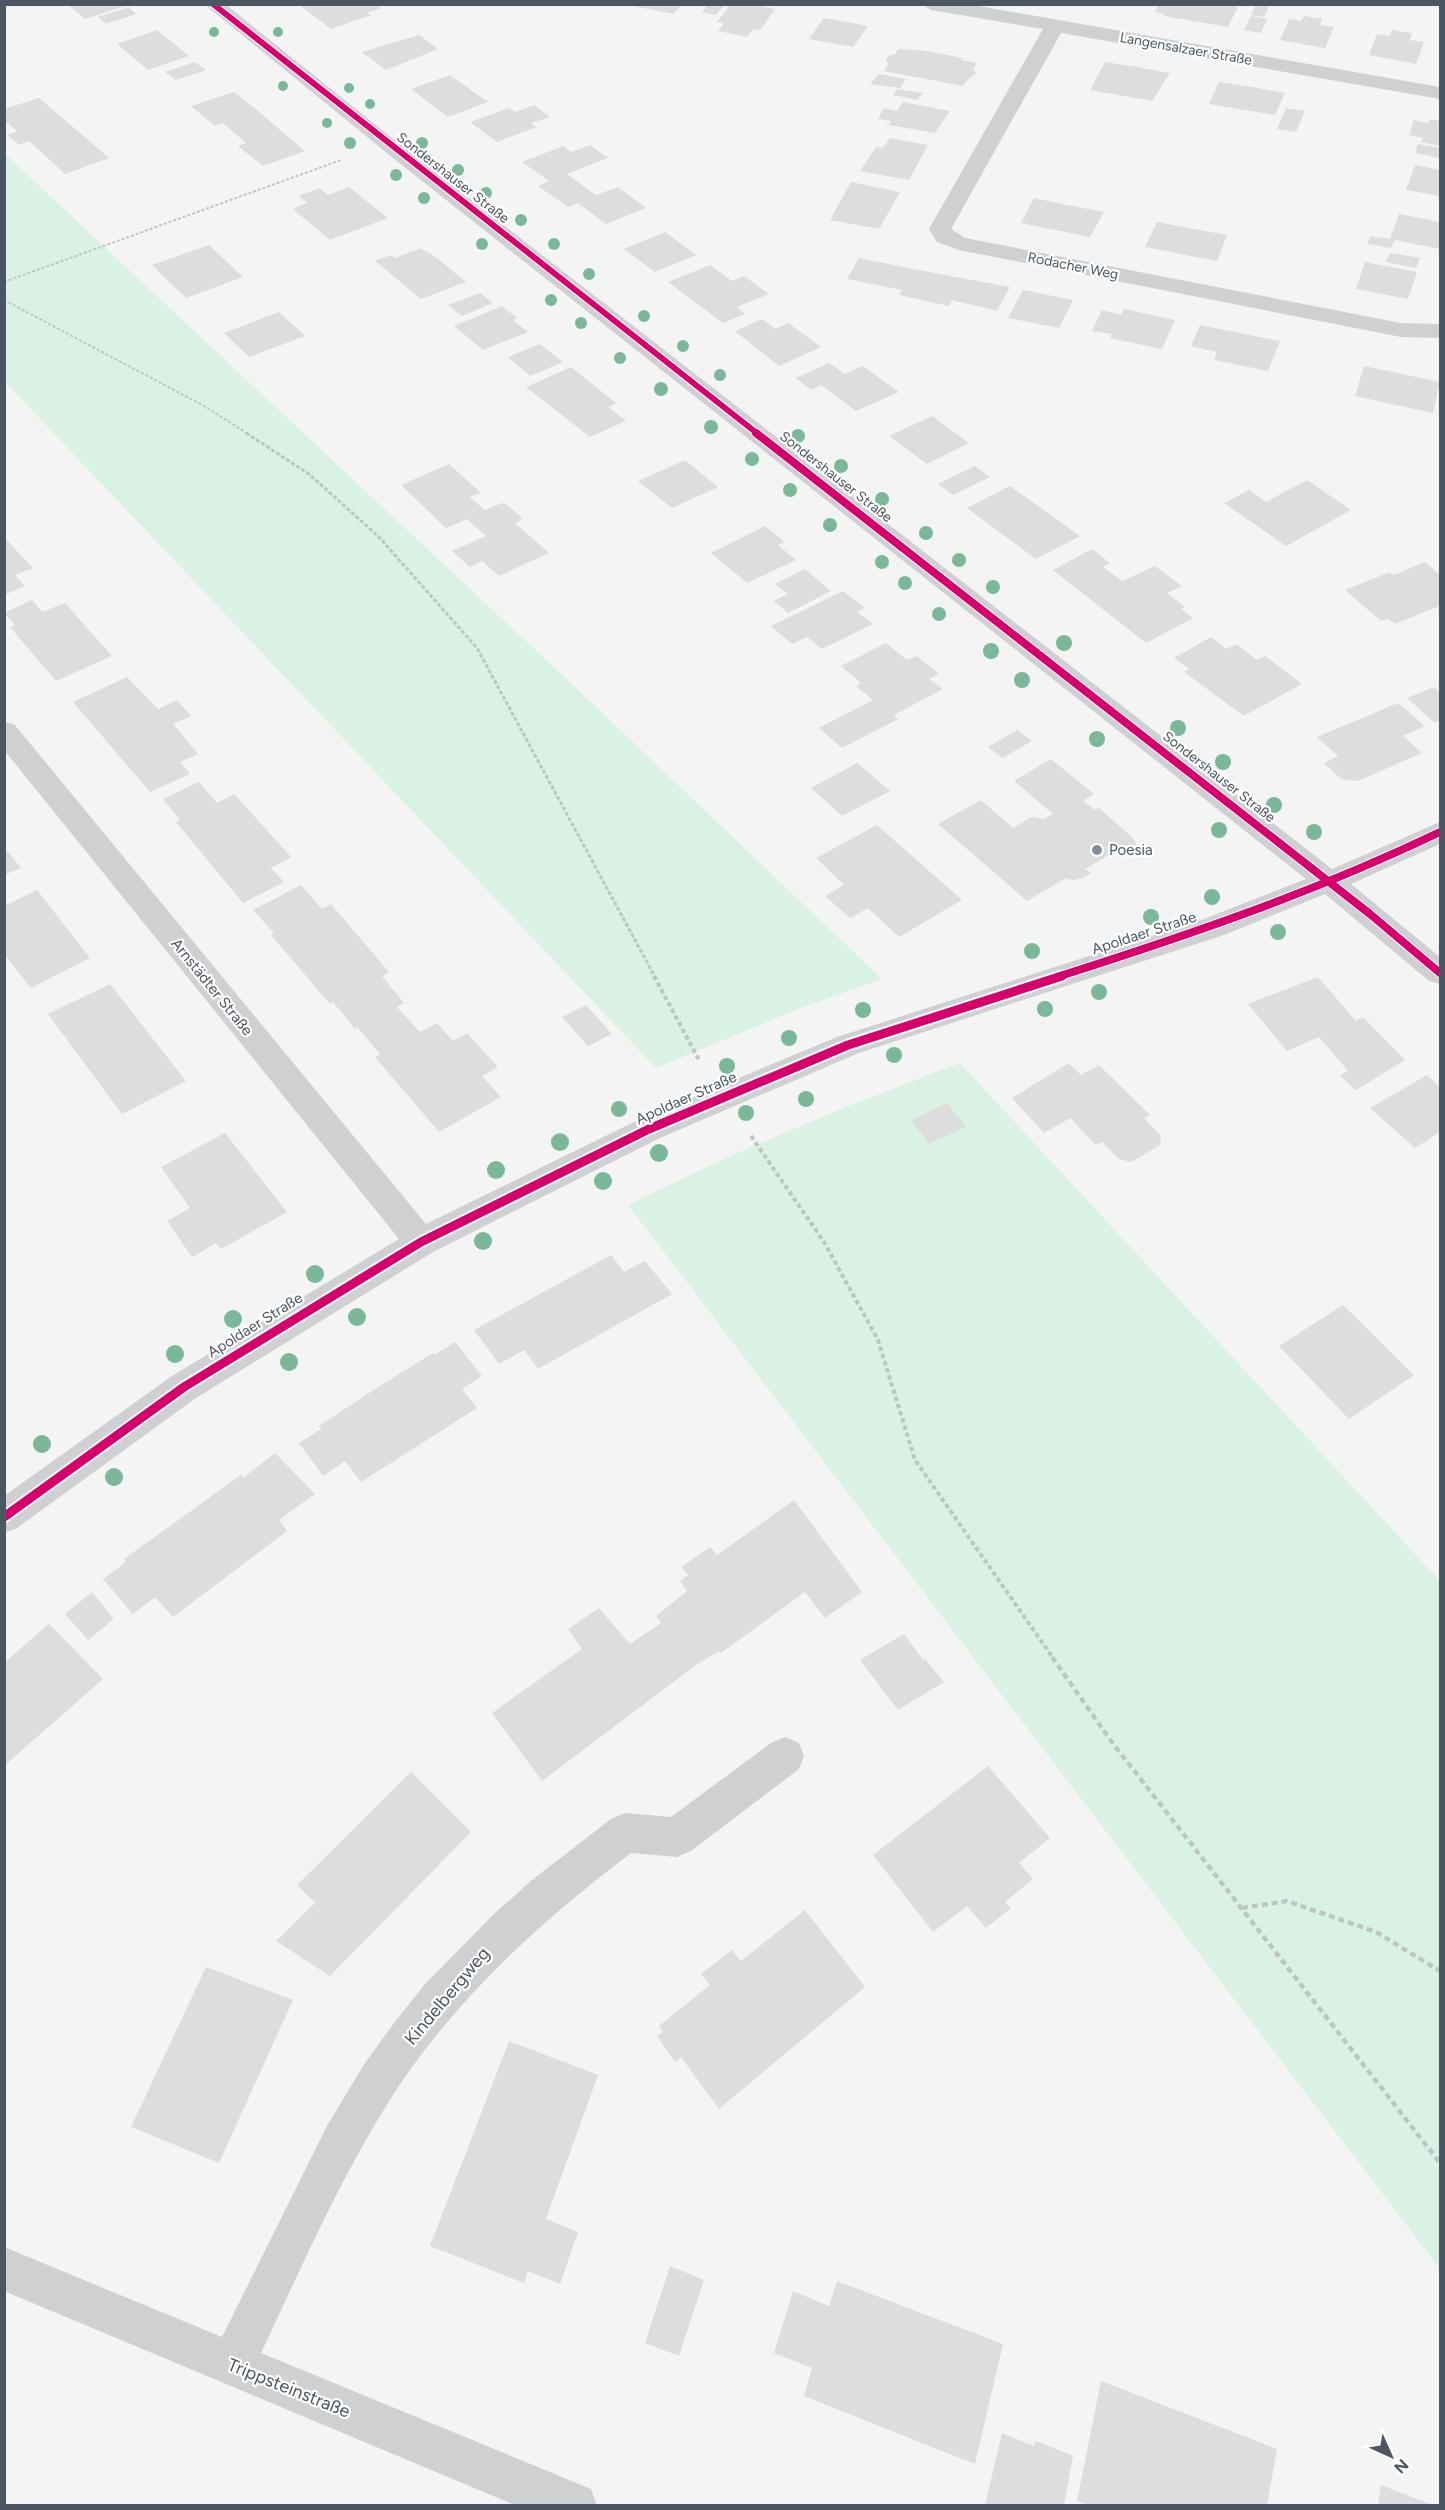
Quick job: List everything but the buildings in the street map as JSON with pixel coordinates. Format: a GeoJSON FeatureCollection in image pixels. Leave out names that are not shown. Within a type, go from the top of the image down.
{"type":"FeatureCollection","features":[{"type":"Feature","properties":{"kind":"street","name":"Sondershauser Straße"},"geometry":{"type":"LineString","coordinates":[[213,4],[409,161],[1330,882],[1440,973]]}},
{"type":"Feature","properties":{"kind":"street","name":"Langensalzaer Straße"},"geometry":{"type":"LineString","coordinates":[[931,4],[1440,93]]}},
{"type":"Feature","properties":{"kind":"street","name":"Rodacher Weg"},"geometry":{"type":"LineString","coordinates":[[1054,26],[940,229],[945,237],[959,243],[1401,330],[1440,331]]}},
{"type":"Feature","properties":{"kind":"street","name":"Arnstädter Straße"},"geometry":{"type":"LineString","coordinates":[[4,731],[421,1242]]}},
{"type":"Feature","properties":{"kind":"street","name":"Apoldaer Straße"},"geometry":{"type":"LineString","coordinates":[[4,1517],[184,1387],[421,1242],[656,1126],[848,1046],[1214,927],[1330,882],[1440,832]]}},
{"type":"Feature","properties":{"kind":"street","name":"Kindelbergweg"},"geometry":{"type":"LineString","coordinates":[[232,2365],[353,2121],[388,2067],[470,1964],[518,1917],[577,1868],[625,1833],[677,1837],[785,1756]]}},
{"type":"Feature","properties":{"kind":"street","name":"Trippsteinstraße"},"geometry":{"type":"LineString","coordinates":[[4,2269],[574,2505]]}},
{"type":"Feature","properties":{"kind":"path"},"geometry":{"type":"LineString","coordinates":[[4,282],[349,157]]}},
{"type":"Feature","properties":{"kind":"path"},"geometry":{"type":"LineString","coordinates":[[4,300],[206,407],[309,474],[379,537],[477,648],[696,1052]]}},
{"type":"Feature","properties":{"kind":"path"},"geometry":{"type":"LineString","coordinates":[[756,1143],[824,1242],[878,1340],[915,1460],[1111,1741],[1440,2163]]}},
{"type":"Feature","properties":{"kind":"path"},"geometry":{"type":"LineString","coordinates":[[1242,1908],[1287,1901],[1376,1932],[1440,1971]]}},
{"type":"Feature","properties":{"kind":"green space"},"geometry":{"type":"Polygon","coordinates":[[[4,153],[575,687],[882,979],[798,1009],[656,1068],[5,382],[4,153]]]}},
{"type":"Feature","properties":{"kind":"green space"},"geometry":{"type":"Polygon","coordinates":[[[960,1063],[1440,1581],[1440,2269],[628,1205],[792,1130],[960,1063]]]}},
{"type":"Feature","properties":{"kind":"cycle path"},"geometry":{"type":"LineString","coordinates":[[213,4],[400,154],[1370,914],[1440,973]]}},
{"type":"Feature","properties":{"kind":"cycle path"},"geometry":{"type":"LineString","coordinates":[[4,1517],[184,1387],[421,1242],[649,1129],[848,1045],[1214,927],[1375,863],[1440,832]]}},
{"type":"Feature","properties":{"kind":"place","name":"Poesia"},"geometry":{"type":"Point","coordinates":[1097,850]}}]}
